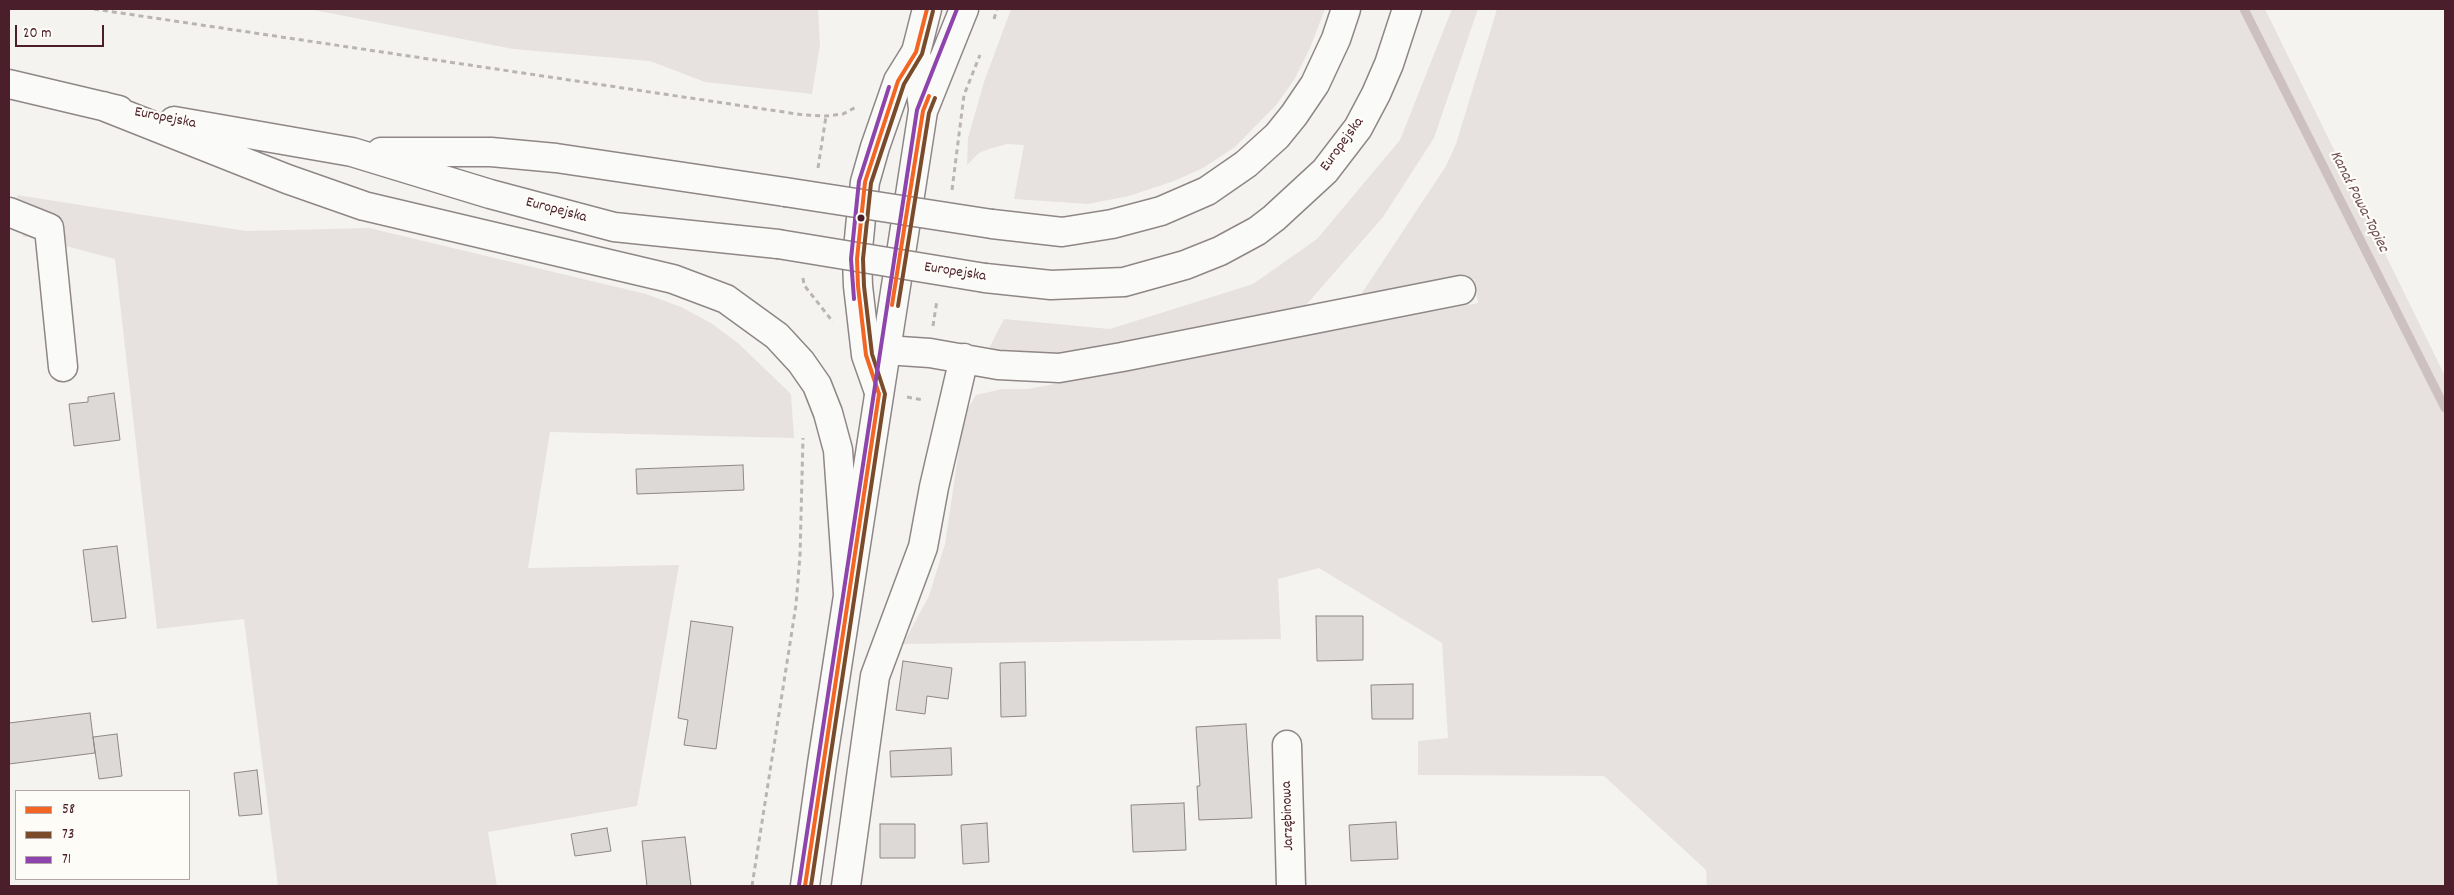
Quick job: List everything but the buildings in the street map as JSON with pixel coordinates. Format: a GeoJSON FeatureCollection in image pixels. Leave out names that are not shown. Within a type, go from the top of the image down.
{"type":"FeatureCollection","features":[{"type":"Feature","properties":{"kind":"main road"},"geometry":{"type":"LineString","coordinates":[[879,392],[866,355],[858,286],[857,259],[865,182],[898,81],[916,52],[927,9]]}},
{"type":"Feature","properties":{"kind":"main road"},"geometry":{"type":"LineString","coordinates":[[805,886],[885,350],[923,111],[964,9]]}},
{"type":"Feature","properties":{"kind":"main road","name":"Europejska"},"geometry":{"type":"LineString","coordinates":[[352,152],[491,152],[556,158],[992,224],[1062,232],[1112,224],[1161,211],[1207,191],[1246,164],[1277,136],[1315,84],[1336,39],[1346,9]]}},
{"type":"Feature","properties":{"kind":"main road","name":"Europejska"},"geometry":{"type":"LineString","coordinates":[[9,84],[171,121],[352,152],[490,194],[614,227],[778,244],[985,278],[1051,285],[1124,282],[1185,265],[1220,252],[1257,231],[1274,218],[1324,172],[1358,128],[1376,94],[1389,64],[1407,9]]}},
{"type":"Feature","properties":{"kind":"main road"},"geometry":{"type":"LineString","coordinates":[[916,52],[923,111]]}},
{"type":"Feature","properties":{"kind":"main road"},"geometry":{"type":"LineString","coordinates":[[103,106],[287,179],[364,206],[673,279],[726,299],[777,336],[817,385],[828,413],[838,450],[848,594]]}},
{"type":"Feature","properties":{"kind":"main road"},"geometry":{"type":"LineString","coordinates":[[9,212],[49,228],[63,367]]}},
{"type":"Feature","properties":{"kind":"main road"},"geometry":{"type":"LineString","coordinates":[[885,350],[930,353],[998,365],[1058,368],[1122,358],[1461,290]]}},
{"type":"Feature","properties":{"kind":"main road"},"geometry":{"type":"LineString","coordinates":[[846,886],[875,676],[923,547],[934,487],[964,358]]}},
{"type":"Feature","properties":{"kind":"main road","name":"Jarzębinowa"},"geometry":{"type":"LineString","coordinates":[[1286,745],[1291,886]]}},
{"type":"Feature","properties":{"kind":"path"},"geometry":{"type":"LineString","coordinates":[[94,9],[804,115],[826,116],[842,114],[855,109],[861,102]]}},
{"type":"Feature","properties":{"kind":"path"},"geometry":{"type":"LineString","coordinates":[[991,26],[997,9]]}},
{"type":"Feature","properties":{"kind":"path"},"geometry":{"type":"LineString","coordinates":[[950,200],[964,94],[981,52]]}},
{"type":"Feature","properties":{"kind":"path"},"geometry":{"type":"LineString","coordinates":[[930,353],[938,296]]}},
{"type":"Feature","properties":{"kind":"path"},"geometry":{"type":"LineString","coordinates":[[752,886],[796,605],[800,555],[803,433]]}},
{"type":"Feature","properties":{"kind":"shaded area"},"geometry":{"type":"Polygon","coordinates":[[[309,9],[818,9],[820,45],[812,94],[705,82],[650,61],[513,49],[309,9]]]}},
{"type":"Feature","properties":{"kind":"shaded area"},"geometry":{"type":"Polygon","coordinates":[[[1011,9],[1325,9],[1310,48],[1294,80],[1277,104],[1235,147],[1203,168],[1174,181],[1129,196],[1088,204],[1014,199],[1024,145],[1007,144],[989,149],[979,153],[967,165],[968,138],[984,82],[1011,9]]]}},
{"type":"Feature","properties":{"kind":"shaded area"},"geometry":{"type":"Polygon","coordinates":[[[1452,9],[1478,9],[1434,138],[1383,217],[1300,312],[1114,348],[1041,356],[987,352],[1004,319],[1110,329],[1253,284],[1317,239],[1400,140],[1452,9]]]}},
{"type":"Feature","properties":{"kind":"shaded area"},"geometry":{"type":"Polygon","coordinates":[[[1497,9],[2265,9],[2445,376],[2445,886],[1707,886],[1706,870],[1604,776],[1418,775],[1418,741],[1448,738],[1442,643],[1319,568],[1278,579],[1281,639],[903,644],[929,596],[945,544],[964,415],[976,395],[1002,389],[1028,389],[1478,303],[1474,279],[1360,296],[1446,166],[1456,144],[1497,9]]]}},
{"type":"Feature","properties":{"kind":"shaded area"},"geometry":{"type":"Polygon","coordinates":[[[17,195],[246,231],[369,228],[646,294],[681,307],[711,323],[738,343],[791,394],[794,438],[550,432],[528,568],[679,565],[637,806],[488,832],[497,886],[278,886],[244,619],[157,629],[115,259],[32,237],[23,237],[17,195]]]}},
{"type":"Feature","properties":{"kind":"waterway","name":"Kanał Powa-Topiec"},"geometry":{"type":"LineString","coordinates":[[2244,9],[2445,408]]}},
{"type":"Feature","properties":{"kind":"transit line","name":"58"},"geometry":{"type":"LineString","coordinates":[[805,886],[879,394],[866,355],[858,286],[857,259],[865,182],[898,81],[916,52],[927,9]]}},
{"type":"Feature","properties":{"kind":"transit line","name":"71"},"geometry":{"type":"LineString","coordinates":[[799,885],[917,110],[957,9]]}},
{"type":"Feature","properties":{"kind":"transit line","name":"73"},"geometry":{"type":"LineString","coordinates":[[811,886],[885,394],[872,354],[864,286],[863,259],[871,183],[904,84],[922,54],[933,11]]}},
{"type":"Feature","properties":{"kind":"transit line","name":"71"},"geometry":{"type":"LineString","coordinates":[[854,299],[851,259],[859,181],[889,87]]}},
{"type":"Feature","properties":{"kind":"transit line","name":"58"},"geometry":{"type":"LineString","coordinates":[[892,305],[923,111],[929,96]]}},
{"type":"Feature","properties":{"kind":"transit line","name":"73"},"geometry":{"type":"LineString","coordinates":[[898,306],[929,113],[935,98]]}}]}
